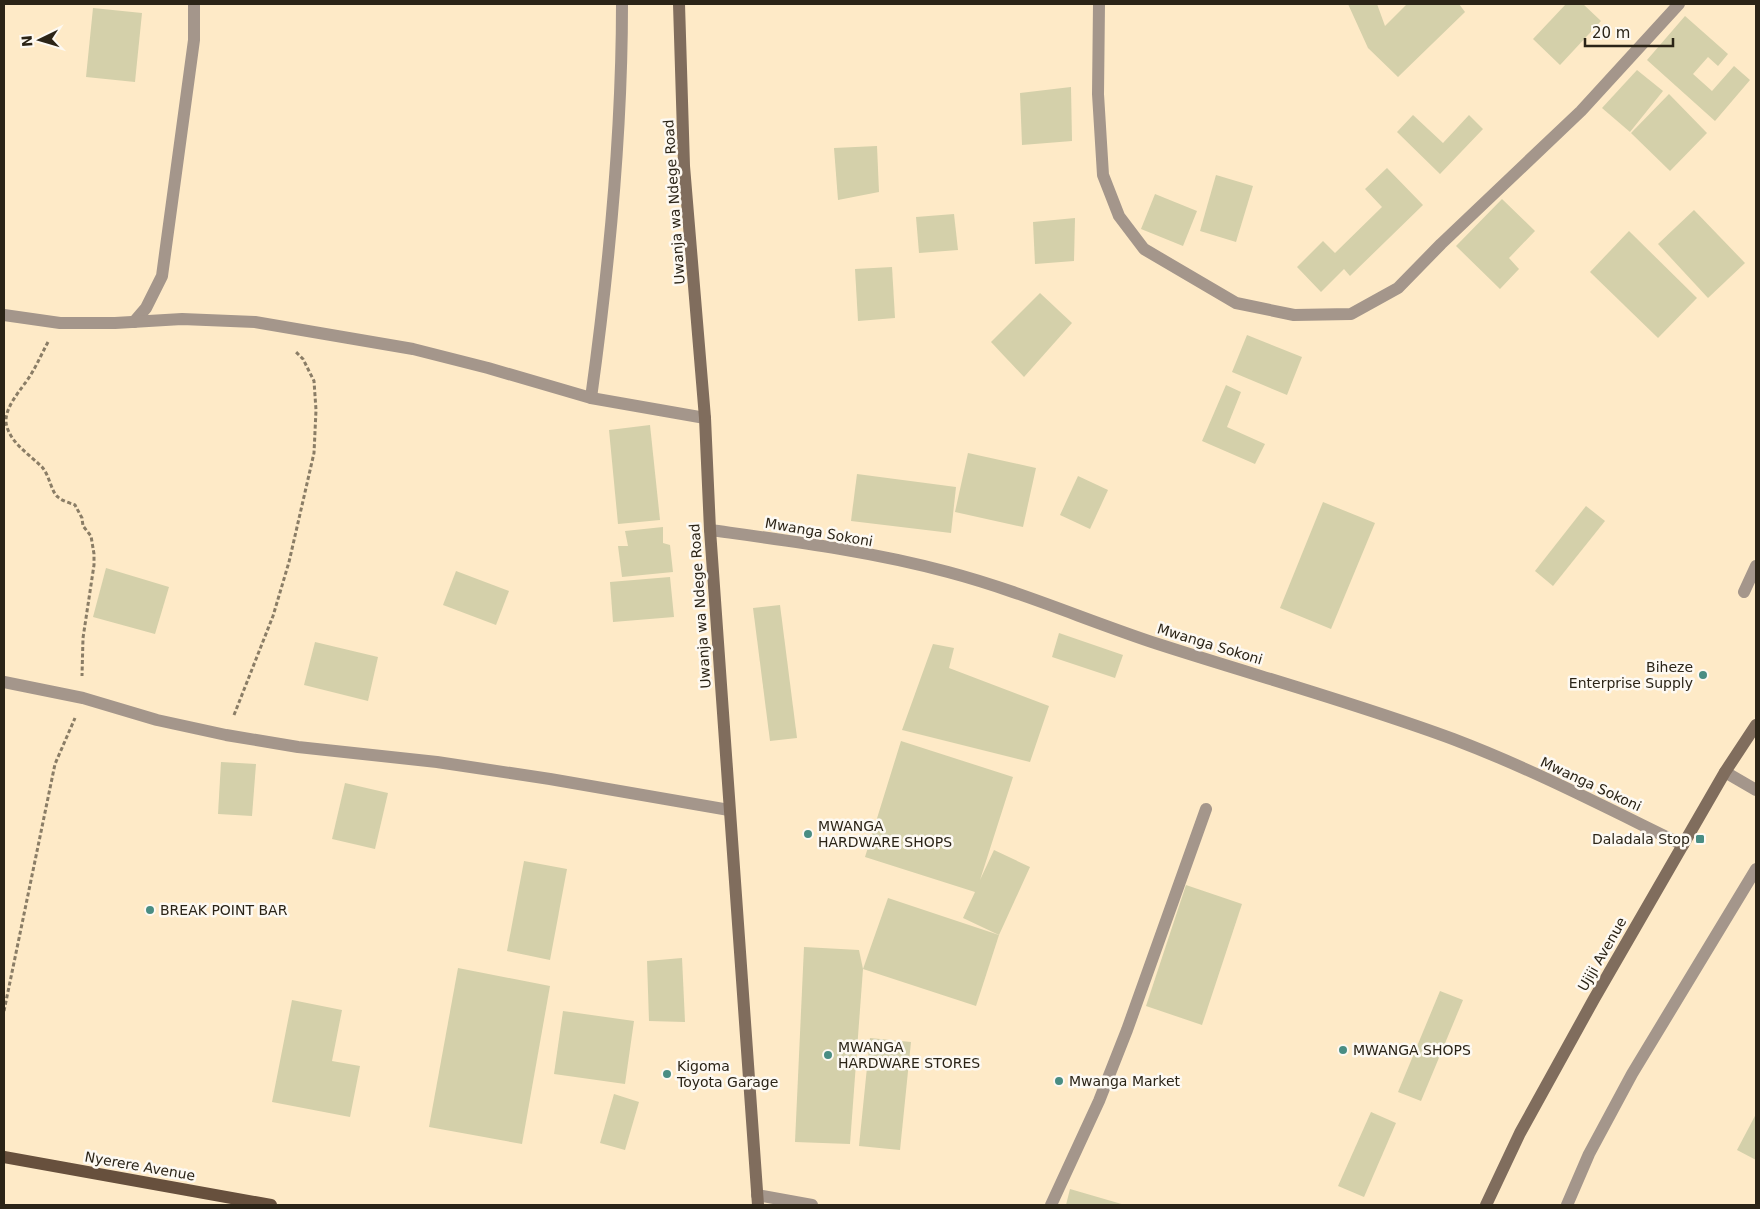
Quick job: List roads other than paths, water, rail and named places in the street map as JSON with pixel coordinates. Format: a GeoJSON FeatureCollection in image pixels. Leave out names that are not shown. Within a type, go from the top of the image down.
{"type":"FeatureCollection","features":[{"type":"Feature","properties":{"kind":"main road","name":"Uwanja wa Ndege Road"},"geometry":{"type":"LineString","coordinates":[[679,4],[684,166],[705,418],[710,530],[757,1200]]}},
{"type":"Feature","properties":{"kind":"main road","name":"Ujiji Avenue"},"geometry":{"type":"LineString","coordinates":[[1486,1205],[1525,1125],[1594,999],[1725,772],[1756,725]]}},
{"type":"Feature","properties":{"kind":"main road","name":"Nyerere Avenue"},"geometry":{"type":"LineString","coordinates":[[4,1157],[270,1205]]}},
{"type":"Feature","properties":{"kind":"street"},"geometry":{"type":"LineString","coordinates":[[134,322],[146,308],[164,269],[194,40],[194,4]]}},
{"type":"Feature","properties":{"kind":"street"},"geometry":{"type":"LineString","coordinates":[[591,398],[604,301],[617,148],[622,4]]}},
{"type":"Feature","properties":{"kind":"street"},"geometry":{"type":"LineString","coordinates":[[1099,4],[1098,94],[1103,175],[1119,216],[1144,250],[1236,303],[1294,315],[1351,314],[1398,288],[1441,244],[1581,111],[1679,4]]}},
{"type":"Feature","properties":{"kind":"street"},"geometry":{"type":"LineString","coordinates":[[4,315],[60,323],[182,319],[255,322],[413,349],[488,368],[591,398],[705,418]]}},
{"type":"Feature","properties":{"kind":"street","name":"Mwanga Sokoni"},"geometry":{"type":"LineString","coordinates":[[710,530],[834,547],[948,572],[1013,593],[1158,644],[1348,702],[1455,740],[1551,781],[1683,845]]}},
{"type":"Feature","properties":{"kind":"street"},"geometry":{"type":"LineString","coordinates":[[1744,592],[1756,566]]}},
{"type":"Feature","properties":{"kind":"street"},"geometry":{"type":"LineString","coordinates":[[4,682],[82,698],[157,720],[226,735],[298,747],[447,763],[559,780],[729,810]]}},
{"type":"Feature","properties":{"kind":"street"},"geometry":{"type":"LineString","coordinates":[[1725,772],[1756,790]]}},
{"type":"Feature","properties":{"kind":"street"},"geometry":{"type":"LineString","coordinates":[[1051,1205],[1099,1101],[1127,1030],[1206,809]]}},
{"type":"Feature","properties":{"kind":"street"},"geometry":{"type":"LineString","coordinates":[[1567,1205],[1588,1154],[1632,1074],[1756,869]]}},
{"type":"Feature","properties":{"kind":"street"},"geometry":{"type":"LineString","coordinates":[[757,1200],[812,1205]]}},
{"type":"Feature","properties":{"kind":"place","name":"Biheze Enterprise Supply"},"geometry":{"type":"Point","coordinates":[1703,675]}},
{"type":"Feature","properties":{"kind":"place","name":"MWANGA HARDWARE SHOPS"},"geometry":{"type":"Point","coordinates":[808,834]}},
{"type":"Feature","properties":{"kind":"place","name":"Daladala Stop"},"geometry":{"type":"Point","coordinates":[1700,839]}},
{"type":"Feature","properties":{"kind":"place","name":"BREAK POINT BAR"},"geometry":{"type":"Point","coordinates":[150,910]}},
{"type":"Feature","properties":{"kind":"place","name":"MWANGA SHOPS"},"geometry":{"type":"Point","coordinates":[1343,1050]}},
{"type":"Feature","properties":{"kind":"place","name":"MWANGA HARDWARE STORES"},"geometry":{"type":"Point","coordinates":[828,1055]}},
{"type":"Feature","properties":{"kind":"place","name":"Kigoma Toyota Garage"},"geometry":{"type":"Point","coordinates":[667,1074]}},
{"type":"Feature","properties":{"kind":"place","name":"Mwanga Market"},"geometry":{"type":"Point","coordinates":[1059,1081]}}]}
